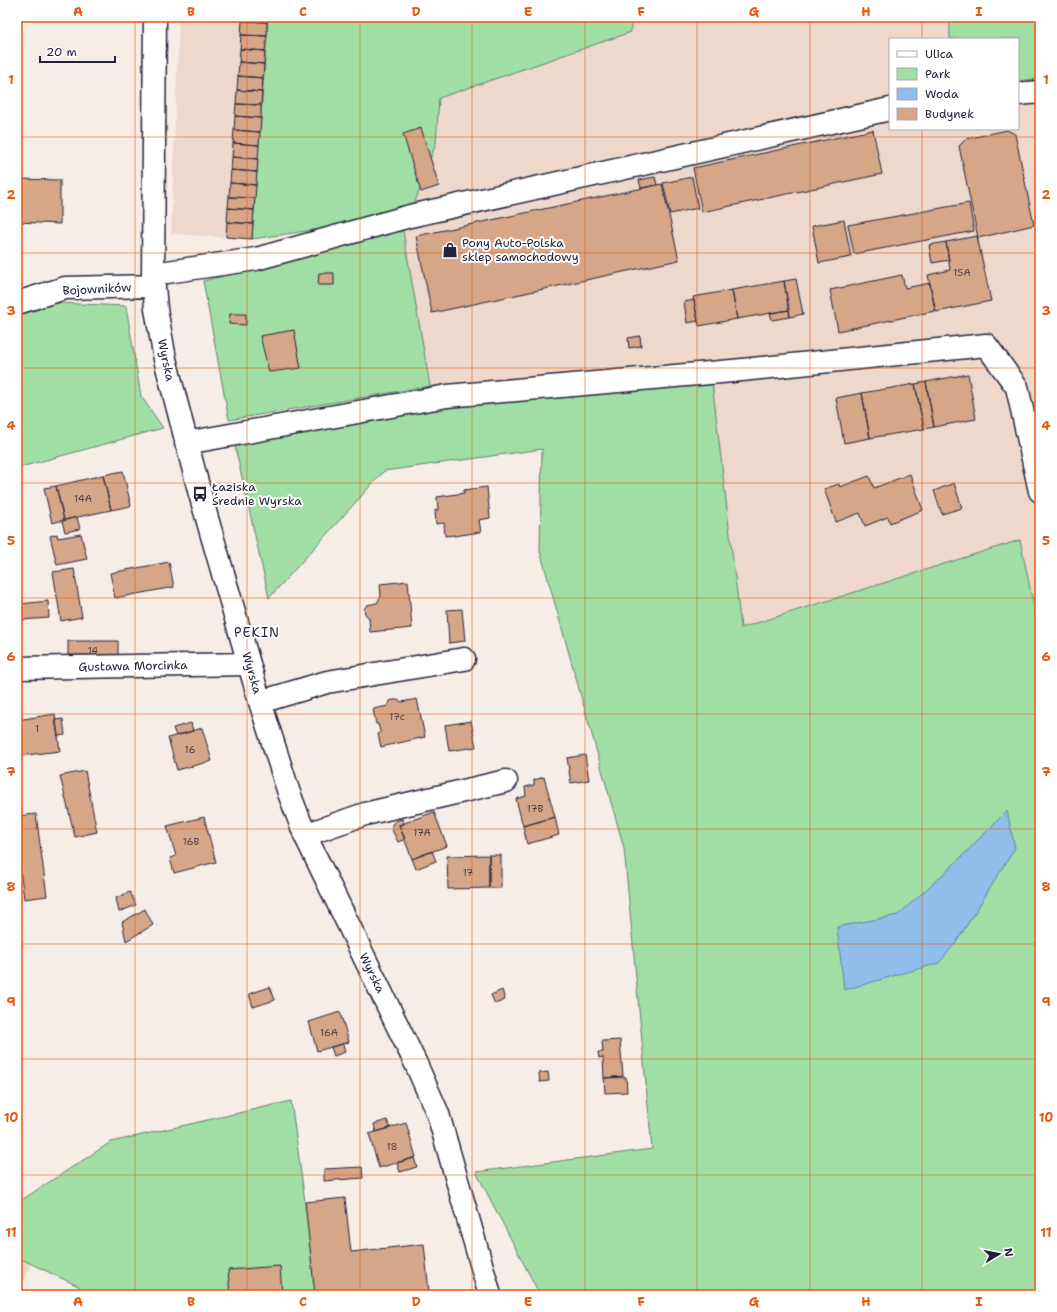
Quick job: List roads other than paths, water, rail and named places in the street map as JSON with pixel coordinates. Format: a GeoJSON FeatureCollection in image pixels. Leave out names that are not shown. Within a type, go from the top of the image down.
{"type":"FeatureCollection","features":[{"type":"Feature","properties":{"kind":"street","name":"Wyrska"},"geometry":{"type":"LineString","coordinates":[[154,17],[153,280],[156,309],[165,359],[186,442],[260,702],[289,793],[305,835],[416,1064],[438,1114],[490,1295]]}},
{"type":"Feature","properties":{"kind":"street"},"geometry":{"type":"LineString","coordinates":[[1019,94],[1040,92]]}},
{"type":"Feature","properties":{"kind":"street","name":"Bojowników"},"geometry":{"type":"LineString","coordinates":[[17,303],[66,288],[153,280],[256,258],[410,216],[889,109]]}},
{"type":"Feature","properties":{"kind":"street"},"geometry":{"type":"LineString","coordinates":[[17,287],[66,288]]}},
{"type":"Feature","properties":{"kind":"street"},"geometry":{"type":"LineString","coordinates":[[186,442],[447,396],[732,371],[986,345],[1017,387],[1040,491]]}},
{"type":"Feature","properties":{"kind":"street"},"geometry":{"type":"LineString","coordinates":[[260,702],[327,682],[464,659]]}},
{"type":"Feature","properties":{"kind":"street","name":"Gustawa Morcinka"},"geometry":{"type":"LineString","coordinates":[[17,668],[249,664]]}},
{"type":"Feature","properties":{"kind":"street"},"geometry":{"type":"LineString","coordinates":[[305,835],[365,814],[506,781]]}},
{"type":"Feature","properties":{"kind":"water"},"geometry":{"type":"Polygon","coordinates":[[[1007,811],[1015,848],[957,941],[939,963],[844,990],[837,927],[898,915],[951,867],[1007,811]]]}},
{"type":"Feature","properties":{"kind":"place","name":"Pony Auto-Polska sklep samochodowy"},"geometry":{"type":"Point","coordinates":[450,250]}},
{"type":"Feature","properties":{"kind":"place","name":"Łaziska Średnie Wyrska"},"geometry":{"type":"Point","coordinates":[200,494]}},
{"type":"Feature","properties":{"kind":"district","name":"PEKIN"},"geometry":{"type":"Point","coordinates":[257,632]}}]}
